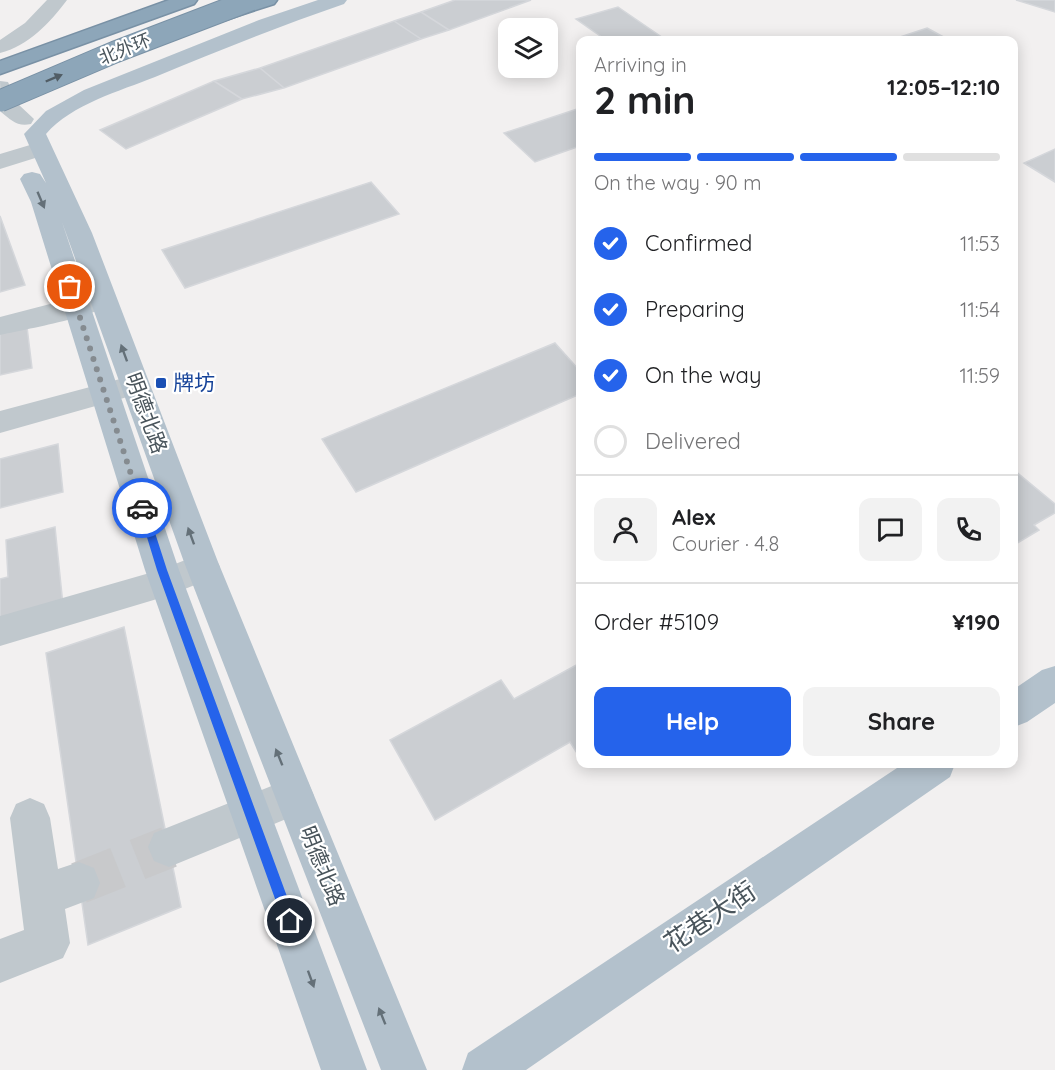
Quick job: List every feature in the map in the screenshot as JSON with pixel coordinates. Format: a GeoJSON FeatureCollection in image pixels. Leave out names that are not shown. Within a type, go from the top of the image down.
{"type":"FeatureCollection","features":[{"type":"Feature","properties":{"kind":"highway"},"geometry":{"type":"LineString","coordinates":[[110,27],[179,0]]}},
{"type":"Feature","properties":{"kind":"highway","name":"北外环"},"geometry":{"type":"LineString","coordinates":[[0,68],[187,0]]}},
{"type":"Feature","properties":{"kind":"highway","name":"北外环"},"geometry":{"type":"LineString","coordinates":[[21,135],[115,52],[251,0]]}},
{"type":"Feature","properties":{"kind":"highway"},"geometry":{"type":"LineString","coordinates":[[115,52],[267,0]]}},
{"type":"Feature","properties":{"kind":"main road"},"geometry":{"type":"LineString","coordinates":[[21,135],[51,101],[262,15],[308,0]]}},
{"type":"Feature","properties":{"kind":"main road"},"geometry":{"type":"LineString","coordinates":[[21,135],[64,108],[92,94],[266,24],[337,0]]}},
{"type":"Feature","properties":{"kind":"main road","name":"明德北路"},"geometry":{"type":"LineString","coordinates":[[21,135],[43,202],[87,293],[121,390],[203,567],[404,1070]]}},
{"type":"Feature","properties":{"kind":"main road","name":"明德北路"},"geometry":{"type":"LineString","coordinates":[[121,390],[167,582],[344,1070]]}},
{"type":"Feature","properties":{"kind":"main road"},"geometry":{"type":"LineString","coordinates":[[1018,707],[1055,682]]}},
{"type":"Feature","properties":{"kind":"main road","name":"花巷大街"},"geometry":{"type":"LineString","coordinates":[[485,1070],[930,768]]}},
{"type":"Feature","properties":{"kind":"street"},"geometry":{"type":"LineString","coordinates":[[0,47],[13,42],[43,18],[57,0]]}},
{"type":"Feature","properties":{"kind":"street"},"geometry":{"type":"LineString","coordinates":[[0,87],[21,135]]}},
{"type":"Feature","properties":{"kind":"street"},"geometry":{"type":"LineString","coordinates":[[0,305],[87,293]]}},
{"type":"Feature","properties":{"kind":"street"},"geometry":{"type":"LineString","coordinates":[[0,326],[87,293]]}},
{"type":"Feature","properties":{"kind":"street"},"geometry":{"type":"LineString","coordinates":[[0,422],[121,390]]}},
{"type":"Feature","properties":{"kind":"street"},"geometry":{"type":"LineString","coordinates":[[3,631],[167,582],[203,567]]}},
{"type":"Feature","properties":{"kind":"street"},"geometry":{"type":"LineString","coordinates":[[169,847],[294,796]]}},
{"type":"Feature","properties":{"kind":"street"},"geometry":{"type":"LineString","coordinates":[[0,961],[48,944],[30,818]]}},
{"type":"Feature","properties":{"kind":"street"},"geometry":{"type":"LineString","coordinates":[[41,897],[79,883]]}},
{"type":"Feature","properties":{"kind":"building"},"geometry":{"type":"Polygon","coordinates":[[[455,0],[531,0],[449,30],[421,12],[455,0]]]}},
{"type":"Feature","properties":{"kind":"building"},"geometry":{"type":"Polygon","coordinates":[[[1016,0],[1055,0],[1055,12],[1016,0]]]}},
{"type":"Feature","properties":{"kind":"building"},"geometry":{"type":"Polygon","coordinates":[[[618,7],[660,36],[600,36],[576,19],[618,7]]]}},
{"type":"Feature","properties":{"kind":"building"},"geometry":{"type":"Polygon","coordinates":[[[421,12],[449,30],[421,39],[394,21],[421,12]]]}},
{"type":"Feature","properties":{"kind":"building"},"geometry":{"type":"Polygon","coordinates":[[[394,21],[421,39],[284,88],[260,68],[394,21]]]}},
{"type":"Feature","properties":{"kind":"building"},"geometry":{"type":"Polygon","coordinates":[[[927,28],[942,36],[903,36],[927,28]]]}},
{"type":"Feature","properties":{"kind":"building"},"geometry":{"type":"Polygon","coordinates":[[[260,68],[284,88],[242,99],[214,81],[260,68]]]}},
{"type":"Feature","properties":{"kind":"building"},"geometry":{"type":"Polygon","coordinates":[[[214,81],[242,99],[126,149],[100,130],[214,81]]]}},
{"type":"Feature","properties":{"kind":"building"},"geometry":{"type":"Polygon","coordinates":[[[576,109],[576,147],[535,162],[504,133],[576,109]]]}},
{"type":"Feature","properties":{"kind":"building"},"geometry":{"type":"Polygon","coordinates":[[[1055,149],[1055,182],[1024,163],[1055,149]]]}},
{"type":"Feature","properties":{"kind":"building"},"geometry":{"type":"Polygon","coordinates":[[[371,182],[399,214],[185,288],[162,250],[371,182]]]}},
{"type":"Feature","properties":{"kind":"building"},"geometry":{"type":"Polygon","coordinates":[[[0,216],[25,285],[0,292],[0,216]]]}},
{"type":"Feature","properties":{"kind":"building"},"geometry":{"type":"Polygon","coordinates":[[[27,327],[32,368],[0,375],[0,333],[27,327]]]}},
{"type":"Feature","properties":{"kind":"building"},"geometry":{"type":"Polygon","coordinates":[[[555,343],[576,367],[576,396],[356,492],[322,439],[555,343]]]}},
{"type":"Feature","properties":{"kind":"building"},"geometry":{"type":"Polygon","coordinates":[[[58,444],[63,492],[0,508],[0,459],[58,444]]]}},
{"type":"Feature","properties":{"kind":"building"},"geometry":{"type":"Polygon","coordinates":[[[1018,473],[1055,504],[1055,513],[1034,525],[1039,530],[1018,543],[1018,473]]]}},
{"type":"Feature","properties":{"kind":"building"},"geometry":{"type":"Polygon","coordinates":[[[55,527],[63,605],[0,619],[0,579],[8,577],[6,540],[55,527]]]}},
{"type":"Feature","properties":{"kind":"building"},"geometry":{"type":"Polygon","coordinates":[[[124,627],[181,907],[88,945],[46,653],[124,627]]]}},
{"type":"Feature","properties":{"kind":"building"},"geometry":{"type":"Polygon","coordinates":[[[576,665],[576,752],[570,742],[435,820],[390,740],[501,680],[514,699],[576,665]]]}},
{"type":"Feature","properties":{"kind":"tunnel"},"geometry":{"type":"LineString","coordinates":[[79,883],[169,847]]}},
{"type":"Feature","properties":{"kind":"way so far"},"geometry":{"type":"LineString","coordinates":[[70,287],[142,508]]}},
{"type":"Feature","properties":{"kind":"place","name":"牌坊"},"geometry":{"type":"Point","coordinates":[161,383]}},
{"type":"Feature","properties":{"kind":"route"},"geometry":{"type":"LineString","coordinates":[[142,508],[162,570],[290,921]]}}]}
